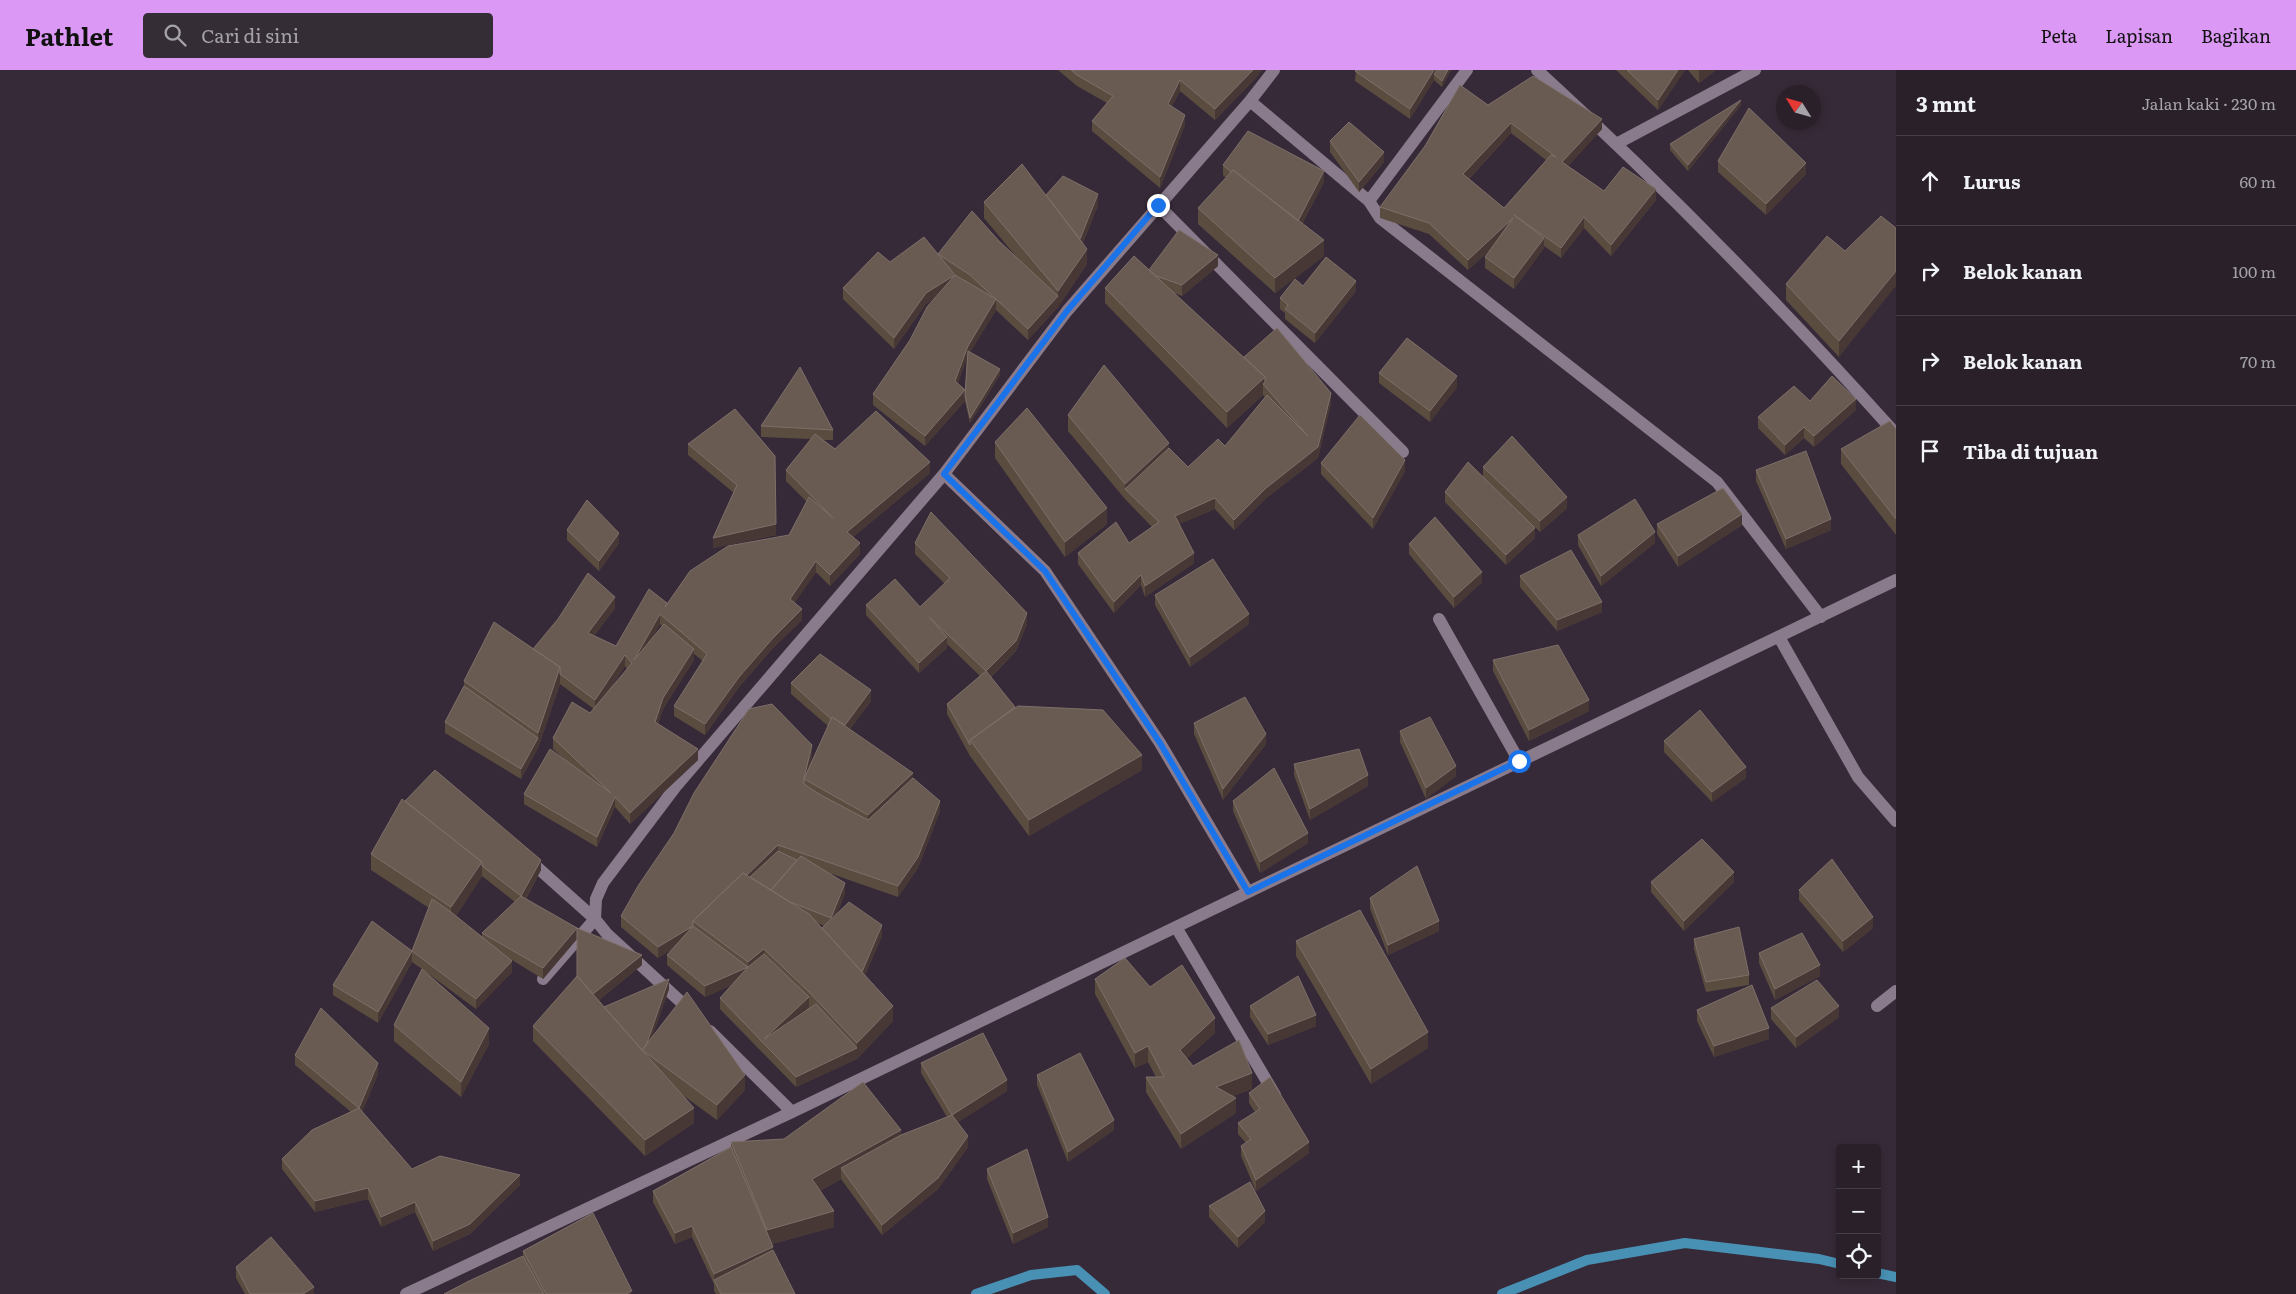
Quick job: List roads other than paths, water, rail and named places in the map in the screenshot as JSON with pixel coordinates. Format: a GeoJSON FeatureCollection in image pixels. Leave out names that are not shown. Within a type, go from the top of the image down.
{"type":"FeatureCollection","features":[{"type":"Feature","properties":{"kind":"street"},"geometry":{"type":"LineString","coordinates":[[543,979],[595,919],[596,900],[603,883],[677,785],[944,474],[1067,311],[1250,101],[1274,70]]}},
{"type":"Feature","properties":{"kind":"street"},"geometry":{"type":"LineString","coordinates":[[1369,200],[1466,70]]}},
{"type":"Feature","properties":{"kind":"street"},"geometry":{"type":"LineString","coordinates":[[1537,70],[1618,143],[1817,346],[1896,434]]}},
{"type":"Feature","properties":{"kind":"street"},"geometry":{"type":"LineString","coordinates":[[1618,143],[1755,70]]}},
{"type":"Feature","properties":{"kind":"street"},"geometry":{"type":"LineString","coordinates":[[1250,101],[1369,200],[1380,218],[1717,482],[1820,617]]}},
{"type":"Feature","properties":{"kind":"street"},"geometry":{"type":"LineString","coordinates":[[1158,205],[1403,452]]}},
{"type":"Feature","properties":{"kind":"street"},"geometry":{"type":"LineString","coordinates":[[944,474],[1045,571],[1160,743],[1248,892]]}},
{"type":"Feature","properties":{"kind":"street"},"geometry":{"type":"LineString","coordinates":[[406,1294],[792,1112],[1896,580]]}},
{"type":"Feature","properties":{"kind":"street"},"geometry":{"type":"LineString","coordinates":[[1439,618],[1519,761]]}},
{"type":"Feature","properties":{"kind":"street"},"geometry":{"type":"LineString","coordinates":[[1778,637],[1858,777],[1896,821]]}},
{"type":"Feature","properties":{"kind":"street"},"geometry":{"type":"LineString","coordinates":[[519,851],[595,919],[607,934],[669,989],[792,1112]]}},
{"type":"Feature","properties":{"kind":"street"},"geometry":{"type":"LineString","coordinates":[[1176,927],[1280,1104]]}},
{"type":"Feature","properties":{"kind":"street"},"geometry":{"type":"LineString","coordinates":[[1878,1006],[1896,991]]}},
{"type":"Feature","properties":{"kind":"waterway"},"geometry":{"type":"LineString","coordinates":[[1502,1294],[1587,1260],[1685,1243],[1819,1259],[1836,1263]]}},
{"type":"Feature","properties":{"kind":"waterway"},"geometry":{"type":"LineString","coordinates":[[976,1294],[1031,1275],[1077,1270],[1105,1294]]}},
{"type":"Feature","properties":{"kind":"waterway"},"geometry":{"type":"LineString","coordinates":[[1881,1274],[1896,1277]]}}]}
